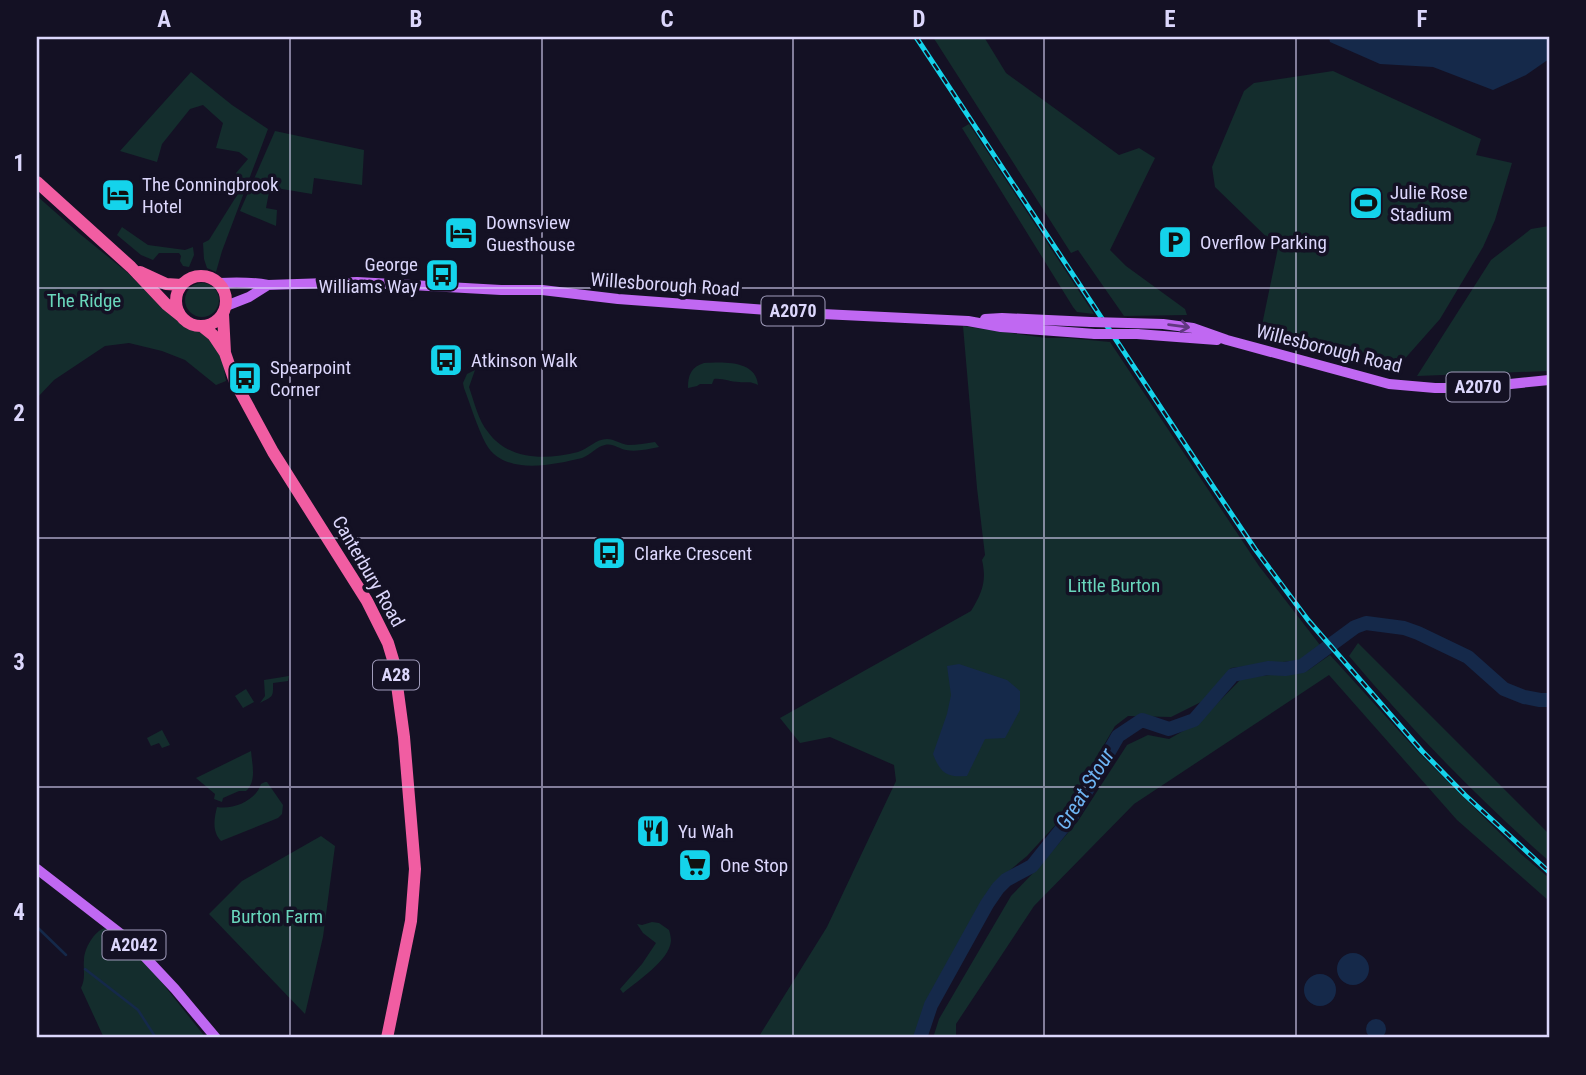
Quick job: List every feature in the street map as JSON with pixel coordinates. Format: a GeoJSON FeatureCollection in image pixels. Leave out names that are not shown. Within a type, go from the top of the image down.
{"type":"FeatureCollection","features":[{"type":"Feature","properties":{"kind":"highway"},"geometry":{"type":"LineString","coordinates":[[37,182],[187,322],[203,327],[218,320],[224,310],[224,290],[211,278],[194,278],[178,292],[176,300],[181,316]]}},
{"type":"Feature","properties":{"kind":"highway"},"geometry":{"type":"LineString","coordinates":[[131,267],[166,284],[183,285]]}},
{"type":"Feature","properties":{"kind":"highway","name":"Canterbury Road"},"geometry":{"type":"LineString","coordinates":[[224,310],[225,353]]}},
{"type":"Feature","properties":{"kind":"highway","name":"Canterbury Road"},"geometry":{"type":"LineString","coordinates":[[203,327],[213,335],[225,353],[235,382],[273,452],[377,619],[394,663],[404,737],[415,869],[411,920],[387,1038]]}},
{"type":"Feature","properties":{"kind":"main road","name":"A2070"},"geometry":{"type":"LineString","coordinates":[[219,284],[253,282],[268,285]]}},
{"type":"Feature","properties":{"kind":"main road","name":"Willesborough Road"},"geometry":{"type":"LineString","coordinates":[[268,285],[357,282],[542,290],[618,299],[822,314],[968,321],[1001,327],[1095,334],[1227,340]]}},
{"type":"Feature","properties":{"kind":"main road","name":"A2070"},"geometry":{"type":"LineString","coordinates":[[224,310],[268,285]]}},
{"type":"Feature","properties":{"kind":"main road","name":"Willesborough Road"},"geometry":{"type":"LineString","coordinates":[[968,321],[1002,318],[1163,324],[1193,328],[1227,340],[1397,385],[1472,388],[1549,380]]}},
{"type":"Feature","properties":{"kind":"main road","name":"A2042"},"geometry":{"type":"LineString","coordinates":[[37,869],[130,941],[216,1038]]}},
{"type":"Feature","properties":{"kind":"green space"},"geometry":{"type":"Polygon","coordinates":[[[933,37],[984,37],[1006,73],[1119,155],[1139,148],[1155,158],[1110,250],[1126,266],[1185,309],[1187,315],[1124,316],[1078,250],[1071,253],[933,37]]]}},
{"type":"Feature","properties":{"kind":"green space","name":"Julie Rose Stadium"},"geometry":{"type":"Polygon","coordinates":[[[1333,71],[1481,139],[1476,155],[1512,163],[1495,220],[1483,247],[1440,319],[1401,363],[1262,325],[1278,248],[1215,187],[1212,167],[1244,91],[1254,83],[1333,71]]]}},
{"type":"Feature","properties":{"kind":"green space"},"geometry":{"type":"Polygon","coordinates":[[[191,72],[232,105],[268,129],[216,272],[207,268],[203,243],[209,240],[244,184],[235,180],[236,173],[248,159],[239,152],[216,148],[223,123],[203,105],[190,109],[162,144],[157,162],[120,151],[191,72]]]}},
{"type":"Feature","properties":{"kind":"green space"},"geometry":{"type":"Polygon","coordinates":[[[969,124],[1094,314],[1077,312],[1073,307],[962,128],[969,124]]]}},
{"type":"Feature","properties":{"kind":"green space"},"geometry":{"type":"Polygon","coordinates":[[[275,131],[364,150],[362,185],[314,178],[312,194],[270,187],[266,208],[277,210],[276,226],[240,211],[275,131]]]}},
{"type":"Feature","properties":{"kind":"green space","name":"The Ridge"},"geometry":{"type":"Polygon","coordinates":[[[37,196],[128,273],[159,305],[189,328],[208,333],[222,357],[226,381],[216,385],[185,360],[129,343],[105,346],[54,380],[37,398],[37,196]]]}},
{"type":"Feature","properties":{"kind":"green space"},"geometry":{"type":"Polygon","coordinates":[[[1549,226],[1549,371],[1417,376],[1491,260],[1531,229],[1549,226]]]}},
{"type":"Feature","properties":{"kind":"green space"},"geometry":{"type":"Polygon","coordinates":[[[122,227],[148,245],[185,250],[193,247],[194,255],[189,267],[183,266],[179,253],[159,253],[153,260],[141,255],[117,235],[122,227]]]}},
{"type":"Feature","properties":{"kind":"green space"},"geometry":{"type":"Polygon","coordinates":[[[202,283],[214,288],[219,300],[214,312],[202,317],[190,312],[185,300],[190,288],[202,283]]]}},
{"type":"Feature","properties":{"kind":"green space","name":"Little Burton"},"geometry":{"type":"Polygon","coordinates":[[[963,326],[1046,338],[1110,342],[1259,566],[1320,645],[1301,660],[1231,668],[1205,700],[1171,717],[1128,716],[1115,726],[1060,820],[1027,856],[998,880],[924,1008],[916,1038],[758,1038],[827,927],[896,781],[894,765],[830,737],[800,743],[780,718],[971,611],[982,587],[982,560],[985,555],[963,326]]]}},
{"type":"Feature","properties":{"kind":"green space"},"geometry":{"type":"Polygon","coordinates":[[[704,363],[729,363],[745,367],[756,377],[758,385],[714,379],[712,384],[688,388],[691,372],[704,363]]]}},
{"type":"Feature","properties":{"kind":"green space"},"geometry":{"type":"Polygon","coordinates":[[[475,370],[469,387],[482,422],[497,442],[517,453],[541,457],[566,455],[607,439],[628,445],[655,442],[659,447],[630,451],[605,445],[582,458],[544,465],[530,466],[505,461],[494,454],[486,444],[464,388],[467,374],[475,370]]]}},
{"type":"Feature","properties":{"kind":"green space"},"geometry":{"type":"Polygon","coordinates":[[[1358,643],[1549,834],[1549,861],[1470,788],[1372,683],[1349,656],[1358,643]]]}},
{"type":"Feature","properties":{"kind":"green space"},"geometry":{"type":"Polygon","coordinates":[[[1330,655],[1420,754],[1521,854],[1549,878],[1549,901],[1457,820],[1329,675],[1134,804],[1034,906],[956,1024],[956,1038],[933,1038],[939,1019],[1011,896],[1078,821],[1127,745],[1148,735],[1169,739],[1199,722],[1242,678],[1307,671],[1330,655]]]}},
{"type":"Feature","properties":{"kind":"green space"},"geometry":{"type":"Polygon","coordinates":[[[289,676],[288,681],[273,683],[272,696],[260,703],[265,696],[264,680],[289,676]]]}},
{"type":"Feature","properties":{"kind":"green space"},"geometry":{"type":"Polygon","coordinates":[[[246,689],[254,702],[243,708],[235,696],[246,689]]]}},
{"type":"Feature","properties":{"kind":"green space"},"geometry":{"type":"Polygon","coordinates":[[[162,730],[170,745],[162,748],[159,743],[151,746],[147,738],[162,730]]]}},
{"type":"Feature","properties":{"kind":"green space"},"geometry":{"type":"Polygon","coordinates":[[[251,751],[253,777],[246,791],[223,798],[222,802],[214,799],[215,794],[196,778],[251,751]]]}},
{"type":"Feature","properties":{"kind":"green space"},"geometry":{"type":"Polygon","coordinates":[[[265,782],[283,805],[282,814],[221,841],[215,829],[217,807],[244,803],[265,782]]]}},
{"type":"Feature","properties":{"kind":"green space","name":"Burton Farm"},"geometry":{"type":"Polygon","coordinates":[[[321,836],[335,846],[323,937],[305,1014],[209,914],[242,881],[321,836]]]}},
{"type":"Feature","properties":{"kind":"green space"},"geometry":{"type":"Polygon","coordinates":[[[652,922],[669,930],[669,948],[652,970],[623,993],[620,989],[656,943],[643,933],[637,924],[652,922]]]}},
{"type":"Feature","properties":{"kind":"green space"},"geometry":{"type":"Polygon","coordinates":[[[105,928],[144,960],[206,1038],[104,1038],[81,988],[84,960],[90,941],[105,928]]]}},
{"type":"Feature","properties":{"kind":"water"},"geometry":{"type":"Polygon","coordinates":[[[1329,37],[1549,37],[1549,59],[1526,75],[1493,90],[1433,67],[1380,64],[1330,42],[1329,37]]]}},
{"type":"Feature","properties":{"kind":"water"},"geometry":{"type":"Polygon","coordinates":[[[959,664],[1007,680],[1020,691],[1020,710],[1005,738],[985,739],[967,776],[949,775],[938,765],[933,754],[951,695],[947,666],[959,664]]]}},
{"type":"Feature","properties":{"kind":"water"},"geometry":{"type":"Polygon","coordinates":[[[1353,953],[1364,958],[1369,969],[1364,980],[1353,985],[1342,980],[1337,969],[1342,958],[1353,953]]]}},
{"type":"Feature","properties":{"kind":"water"},"geometry":{"type":"Polygon","coordinates":[[[1320,974],[1332,978],[1336,990],[1332,1002],[1320,1006],[1308,1002],[1304,990],[1308,978],[1320,974]]]}},
{"type":"Feature","properties":{"kind":"water"},"geometry":{"type":"Polygon","coordinates":[[[1372,1019],[1380,1019],[1386,1029],[1380,1039],[1372,1039],[1366,1033],[1366,1025],[1372,1019]]]}},
{"type":"Feature","properties":{"kind":"waterway","name":"Great Stour"},"geometry":{"type":"LineString","coordinates":[[920,1038],[931,1005],[998,888],[1006,880],[1032,866],[1072,816],[1118,736],[1142,720],[1169,729],[1194,720],[1233,675],[1268,668],[1302,666],[1355,627],[1366,623],[1404,628],[1418,633],[1468,657],[1504,689],[1524,697],[1549,700]]}},
{"type":"Feature","properties":{"kind":"waterway"},"geometry":{"type":"LineString","coordinates":[[37,927],[66,955]]}},
{"type":"Feature","properties":{"kind":"waterway"},"geometry":{"type":"LineString","coordinates":[[85,969],[138,1010],[156,1038]]}},
{"type":"Feature","properties":{"kind":"railway"},"geometry":{"type":"LineString","coordinates":[[916,37],[1255,549],[1308,620],[1422,751],[1465,795],[1549,872]]}},
{"type":"Feature","properties":{"kind":"place","name":"The Conningbrook Hotel"},"geometry":{"type":"Point","coordinates":[118,195]}},
{"type":"Feature","properties":{"kind":"place","name":"Julie Rose Stadium"},"geometry":{"type":"Point","coordinates":[1366,203]}},
{"type":"Feature","properties":{"kind":"place","name":"Downsview Guesthouse"},"geometry":{"type":"Point","coordinates":[461,233]}},
{"type":"Feature","properties":{"kind":"place","name":"Overflow Parking"},"geometry":{"type":"Point","coordinates":[1175,242]}},
{"type":"Feature","properties":{"kind":"place","name":"George Williams Way"},"geometry":{"type":"Point","coordinates":[442,275]}},
{"type":"Feature","properties":{"kind":"place","name":"Atkinson Walk"},"geometry":{"type":"Point","coordinates":[446,360]}},
{"type":"Feature","properties":{"kind":"place","name":"Spearpoint Corner"},"geometry":{"type":"Point","coordinates":[245,378]}},
{"type":"Feature","properties":{"kind":"place","name":"Clarke Crescent"},"geometry":{"type":"Point","coordinates":[609,553]}},
{"type":"Feature","properties":{"kind":"place","name":"Yu Wah"},"geometry":{"type":"Point","coordinates":[653,831]}},
{"type":"Feature","properties":{"kind":"place","name":"One Stop"},"geometry":{"type":"Point","coordinates":[695,865]}}]}
